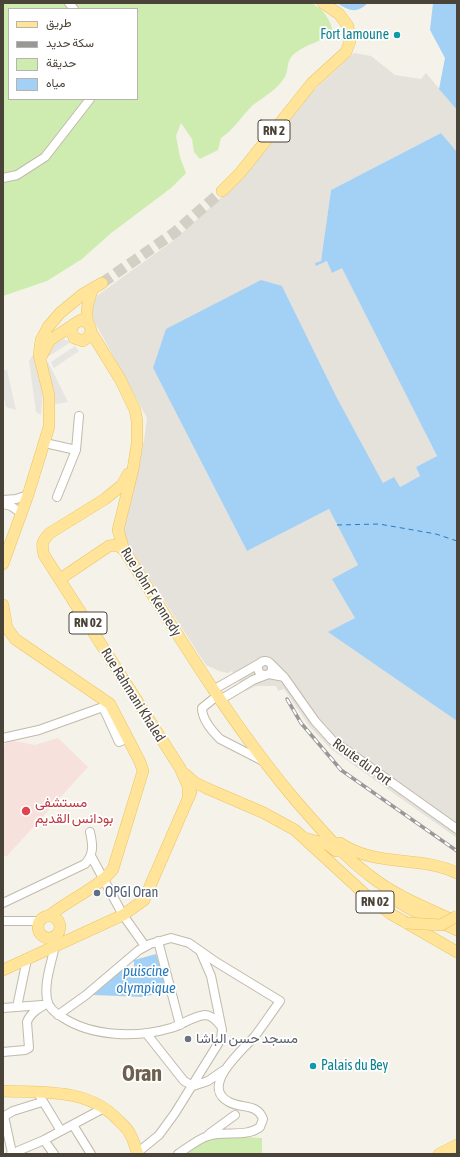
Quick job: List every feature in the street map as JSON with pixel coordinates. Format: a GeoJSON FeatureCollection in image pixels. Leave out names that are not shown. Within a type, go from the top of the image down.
{"type":"FeatureCollection","features":[{"type":"Feature","properties":{"kind":"main road","name":"RN 2"},"geometry":{"type":"LineString","coordinates":[[222,191],[240,173],[312,83],[325,71],[338,55],[343,42],[342,27],[326,5]]}},
{"type":"Feature","properties":{"kind":"main road"},"geometry":{"type":"LineString","coordinates":[[3,564],[28,495],[49,427],[50,409],[48,388],[40,362],[39,347],[48,327],[67,307],[102,283],[92,291],[80,308],[71,330],[84,333]]}},
{"type":"Feature","properties":{"kind":"main road"},"geometry":{"type":"LineString","coordinates":[[84,333],[87,305],[92,291]]}},
{"type":"Feature","properties":{"kind":"main road"},"geometry":{"type":"LineString","coordinates":[[42,367],[43,352],[47,345],[58,334],[81,320],[84,333]]}},
{"type":"Feature","properties":{"kind":"main road"},"geometry":{"type":"LineString","coordinates":[[42,367],[45,354],[50,346],[60,339],[84,333]]}},
{"type":"Feature","properties":{"kind":"main road","name":"Rue John F Kennedy"},"geometry":{"type":"LineString","coordinates":[[84,333],[108,359],[135,410],[138,430],[133,463],[118,530],[124,550],[217,695],[263,762]]}},
{"type":"Feature","properties":{"kind":"main road","name":"Rue Rahmani Khaled"},"geometry":{"type":"LineString","coordinates":[[133,463],[122,485],[105,499],[44,539],[42,546],[44,555],[180,768]]}},
{"type":"Feature","properties":{"kind":"main road"},"geometry":{"type":"LineString","coordinates":[[105,499],[116,497],[123,505]]}},
{"type":"Feature","properties":{"kind":"main road"},"geometry":{"type":"LineString","coordinates":[[60,579],[109,546],[117,545],[124,550]]}},
{"type":"Feature","properties":{"kind":"main road"},"geometry":{"type":"LineString","coordinates":[[3,605],[7,628],[15,639],[106,700],[114,710],[143,771],[113,869],[104,880],[64,904],[38,928],[50,938]]}},
{"type":"Feature","properties":{"kind":"main road","name":"RN 02"},"geometry":{"type":"LineString","coordinates":[[263,762],[310,817],[331,837],[348,848],[363,855],[452,871]]}},
{"type":"Feature","properties":{"kind":"main road"},"geometry":{"type":"LineString","coordinates":[[180,768],[188,786],[188,798]]}},
{"type":"Feature","properties":{"kind":"main road","name":"RN 02"},"geometry":{"type":"LineString","coordinates":[[180,768],[188,778],[206,788],[282,822],[304,838],[369,898],[406,923],[457,952]]}},
{"type":"Feature","properties":{"kind":"main road"},"geometry":{"type":"LineString","coordinates":[[32,956],[41,943],[50,938],[123,915],[144,900],[188,798],[194,788],[206,788]]}},
{"type":"Feature","properties":{"kind":"main road"},"geometry":{"type":"LineString","coordinates":[[310,817],[368,875],[395,892],[457,922]]}},
{"type":"Feature","properties":{"kind":"main road"},"geometry":{"type":"LineString","coordinates":[[304,838],[327,844],[375,886],[393,899],[412,910],[457,930]]}},
{"type":"Feature","properties":{"kind":"main road"},"geometry":{"type":"LineString","coordinates":[[452,871],[457,878]]}},
{"type":"Feature","properties":{"kind":"main road"},"geometry":{"type":"LineString","coordinates":[[406,923],[441,925],[457,916]]}},
{"type":"Feature","properties":{"kind":"main road"},"geometry":{"type":"LineString","coordinates":[[3,970],[32,956],[60,930],[49,919]]}},
{"type":"Feature","properties":{"kind":"main road"},"geometry":{"type":"LineString","coordinates":[[3,1091],[40,1097],[77,1096],[94,1102],[104,1108],[130,1133],[136,1154]]}},
{"type":"Feature","properties":{"kind":"main road"},"geometry":{"type":"LineString","coordinates":[[439,1154],[457,1145]]}},
{"type":"Feature","properties":{"kind":"street"},"geometry":{"type":"LineString","coordinates":[[3,178],[17,175],[45,157],[89,100]]}},
{"type":"Feature","properties":{"kind":"street"},"geometry":{"type":"LineString","coordinates":[[57,497],[76,450],[79,416]]}},
{"type":"Feature","properties":{"kind":"street"},"geometry":{"type":"LineString","coordinates":[[45,443],[76,450]]}},
{"type":"Feature","properties":{"kind":"street"},"geometry":{"type":"LineString","coordinates":[[3,500],[16,499],[28,495]]}},
{"type":"Feature","properties":{"kind":"street"},"geometry":{"type":"LineString","coordinates":[[3,504],[11,506],[21,513]]}},
{"type":"Feature","properties":{"kind":"street"},"geometry":{"type":"LineString","coordinates":[[262,662],[258,668],[262,674],[284,677]]}},
{"type":"Feature","properties":{"kind":"street"},"geometry":{"type":"LineString","coordinates":[[217,695],[268,675],[272,668],[271,664],[269,662],[262,662],[217,695],[202,708],[202,714],[220,740],[263,762]]}},
{"type":"Feature","properties":{"kind":"street","name":"Route du Port"},"geometry":{"type":"LineString","coordinates":[[271,664],[284,677],[315,721],[332,740],[457,829]]}},
{"type":"Feature","properties":{"kind":"street"},"geometry":{"type":"LineString","coordinates":[[3,738],[39,730],[103,707],[119,742],[128,738]]}},
{"type":"Feature","properties":{"kind":"street"},"geometry":{"type":"LineString","coordinates":[[90,832],[92,856],[123,915],[145,946]]}},
{"type":"Feature","properties":{"kind":"street"},"geometry":{"type":"LineString","coordinates":[[3,903],[86,864],[92,856]]}},
{"type":"Feature","properties":{"kind":"street"},"geometry":{"type":"LineString","coordinates":[[3,922],[49,919]]}},
{"type":"Feature","properties":{"kind":"street"},"geometry":{"type":"LineString","coordinates":[[50,938],[46,987],[48,1003],[58,1015],[82,1028],[97,1031],[146,1033],[180,1025],[207,1015],[216,1020],[220,1025]]}},
{"type":"Feature","properties":{"kind":"street"},"geometry":{"type":"LineString","coordinates":[[58,1015],[86,995],[145,946],[158,941],[177,939],[190,943],[201,952],[280,1000],[255,1036],[224,1070],[208,1081],[193,1086],[184,1081],[146,1033]]}},
{"type":"Feature","properties":{"kind":"street"},"geometry":{"type":"LineString","coordinates":[[158,941],[180,1025]]}},
{"type":"Feature","properties":{"kind":"street"},"geometry":{"type":"LineString","coordinates":[[136,1154],[158,1135],[193,1086],[220,1043],[222,1035],[212,976],[201,952]]}},
{"type":"Feature","properties":{"kind":"street"},"geometry":{"type":"LineString","coordinates":[[17,1007],[32,956]]}},
{"type":"Feature","properties":{"kind":"street"},"geometry":{"type":"LineString","coordinates":[[3,1008],[37,1007],[48,1003]]}},
{"type":"Feature","properties":{"kind":"street"},"geometry":{"type":"LineString","coordinates":[[3,1052],[25,1050],[29,1048],[28,1019],[36,1010],[48,1003]]}},
{"type":"Feature","properties":{"kind":"street"},"geometry":{"type":"LineString","coordinates":[[207,1136],[251,1132],[260,1127],[262,1124],[263,1119],[259,1111],[253,1108],[232,1104],[222,1097],[219,1086],[224,1070]]}},
{"type":"Feature","properties":{"kind":"street"},"geometry":{"type":"LineString","coordinates":[[61,1131],[40,1097],[4,1116],[12,1154],[30,1150],[44,1140],[73,1125],[104,1108]]}},
{"type":"Feature","properties":{"kind":"street"},"geometry":{"type":"LineString","coordinates":[[178,1154],[207,1136],[235,1115]]}},
{"type":"Feature","properties":{"kind":"street"},"geometry":{"type":"LineString","coordinates":[[73,1125],[91,1154]]}},
{"type":"Feature","properties":{"kind":"street"},"geometry":{"type":"LineString","coordinates":[[44,1140],[54,1154]]}},
{"type":"Feature","properties":{"kind":"shaded area"},"geometry":{"type":"Polygon","coordinates":[[[354,53],[371,56],[395,75],[421,79],[426,73],[457,110],[457,152],[441,133],[331,190],[321,261],[316,266],[327,261],[342,267],[437,456],[416,467],[420,476],[400,487],[383,483],[336,396],[282,286],[153,368],[247,551],[329,509],[358,565],[333,579],[355,618],[329,632],[457,721],[457,838],[331,749],[310,727],[284,689],[278,691],[276,686],[256,686],[246,691],[232,671],[228,673],[219,671],[206,665],[124,539],[121,523],[144,441],[147,418],[92,317],[91,305],[98,295],[173,241],[242,178],[308,96],[354,53]]]}},
{"type":"Feature","properties":{"kind":"shaded area"},"geometry":{"type":"Polygon","coordinates":[[[63,339],[71,342],[46,358],[52,345],[63,339]]]}},
{"type":"Feature","properties":{"kind":"shaded area"},"geometry":{"type":"Polygon","coordinates":[[[75,346],[79,351],[54,368],[51,362],[75,346]]]}},
{"type":"Feature","properties":{"kind":"shaded area"},"geometry":{"type":"Polygon","coordinates":[[[35,352],[43,392],[41,415],[36,412],[29,361],[35,352]]]}},
{"type":"Feature","properties":{"kind":"shaded area"},"geometry":{"type":"Polygon","coordinates":[[[48,362],[68,402],[51,405],[46,364],[48,362]]]}},
{"type":"Feature","properties":{"kind":"shaded area"},"geometry":{"type":"Polygon","coordinates":[[[3,370],[7,370],[16,410],[6,407],[3,393],[3,370]]]}},
{"type":"Feature","properties":{"kind":"shaded area","name":"مستشفى بودانس القديم"},"geometry":{"type":"Polygon","coordinates":[[[58,738],[88,767],[6,857],[3,854],[3,747],[9,740],[35,745],[58,738]]]}},
{"type":"Feature","properties":{"kind":"green space"},"geometry":{"type":"Polygon","coordinates":[[[3,3],[311,3],[323,11],[330,22],[333,31],[323,39],[299,50],[294,54],[289,61],[286,75],[282,82],[253,105],[231,130],[221,138],[218,150],[200,159],[194,152],[192,139],[181,123],[176,136],[180,157],[186,173],[171,188],[110,234],[82,259],[47,281],[3,296],[3,3]]]}},
{"type":"Feature","properties":{"kind":"green space"},"geometry":{"type":"Polygon","coordinates":[[[244,1137],[262,1138],[262,1154],[183,1154],[207,1139],[244,1137]]]}},
{"type":"Feature","properties":{"kind":"water"},"geometry":{"type":"Polygon","coordinates":[[[337,3],[368,3],[360,9],[353,10],[337,3]]]}},
{"type":"Feature","properties":{"kind":"water"},"geometry":{"type":"Polygon","coordinates":[[[433,3],[457,3],[457,110],[439,89],[445,58],[430,30],[433,3]]]}},
{"type":"Feature","properties":{"kind":"water"},"geometry":{"type":"Polygon","coordinates":[[[441,133],[457,152],[457,721],[328,632],[355,618],[332,579],[358,565],[329,509],[247,551],[153,368],[166,329],[261,280],[282,286],[336,396],[383,483],[394,477],[400,487],[420,476],[416,467],[437,456],[342,268],[332,273],[327,261],[316,266],[315,263],[321,261],[331,190],[441,133]]]}},
{"type":"Feature","properties":{"kind":"water","name":"puiscine olympique"},"geometry":{"type":"Polygon","coordinates":[[[156,954],[168,991],[143,997],[93,995],[93,991],[119,970],[134,967],[134,960],[156,954]]]}},
{"type":"Feature","properties":{"kind":"ferry route"},"geometry":{"type":"LineString","coordinates":[[337,525],[379,524],[436,534],[457,541]]}},
{"type":"Feature","properties":{"kind":"tunnel"},"geometry":{"type":"LineString","coordinates":[[102,283],[174,233],[222,191]]}},
{"type":"Feature","properties":{"kind":"railway"},"geometry":{"type":"LineString","coordinates":[[287,699],[301,723],[341,770],[457,851]]}},
{"type":"Feature","properties":{"kind":"place","name":"Fort lamoune"},"geometry":{"type":"Point","coordinates":[397,35]}},
{"type":"Feature","properties":{"kind":"place","name":"مستشفى بودانس القديم"},"geometry":{"type":"Point","coordinates":[26,811]}},
{"type":"Feature","properties":{"kind":"place","name":"OPGI Oran"},"geometry":{"type":"Point","coordinates":[97,893]}},
{"type":"Feature","properties":{"kind":"place","name":"مسجد حسن الباشا"},"geometry":{"type":"Point","coordinates":[188,1039]}},
{"type":"Feature","properties":{"kind":"place","name":"Palais du Bey"},"geometry":{"type":"Point","coordinates":[313,1066]}},
{"type":"Feature","properties":{"kind":"district","name":"Oran"},"geometry":{"type":"Point","coordinates":[142,1074]}}]}
